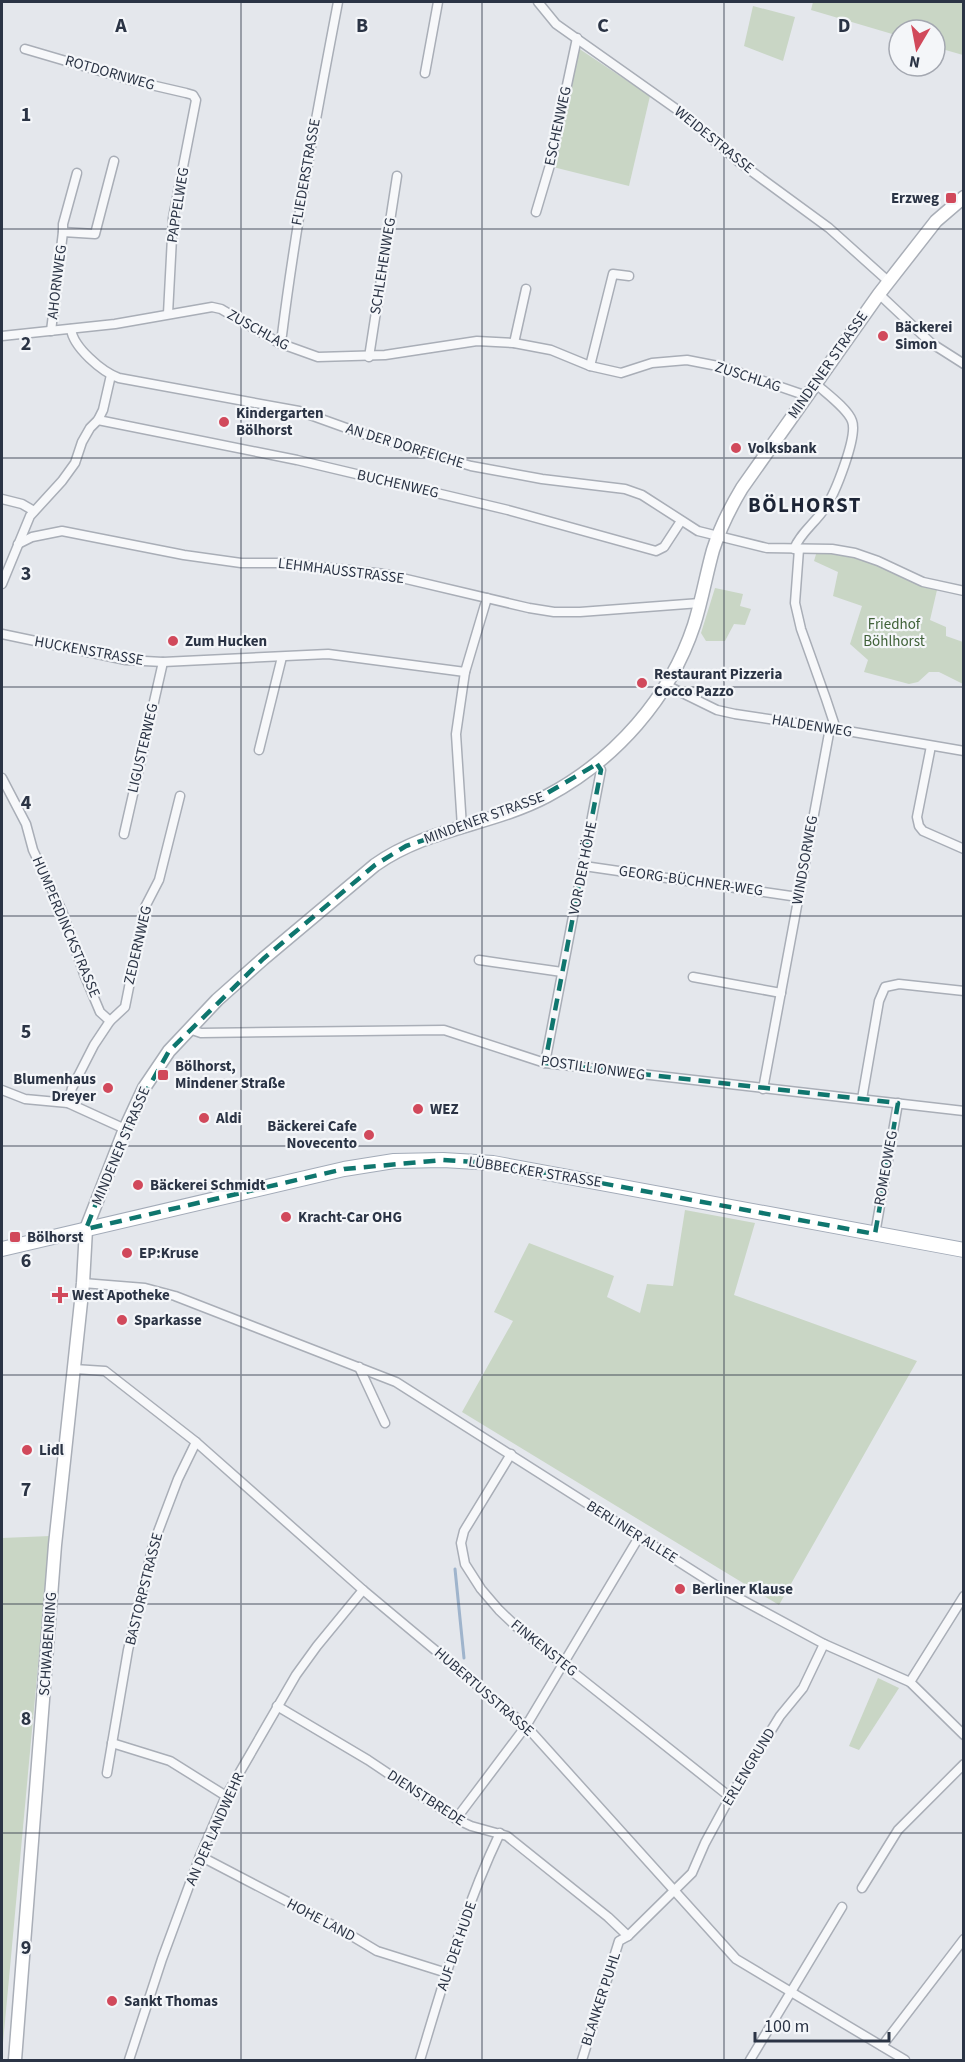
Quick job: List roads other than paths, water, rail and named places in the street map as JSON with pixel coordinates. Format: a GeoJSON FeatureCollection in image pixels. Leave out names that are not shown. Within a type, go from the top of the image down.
{"type":"FeatureCollection","features":[{"type":"Feature","properties":{"kind":"main road","name":"LÜBBECKER STRASSE"},"geometry":{"type":"LineString","coordinates":[[2,1249],[344,1169],[394,1161],[443,1160],[493,1163],[963,1250]]}},
{"type":"Feature","properties":{"kind":"street","name":"FLIEDERSTRASSE"},"geometry":{"type":"LineString","coordinates":[[279,343],[282,335],[290,263],[338,2]]}},
{"type":"Feature","properties":{"kind":"street"},"geometry":{"type":"LineString","coordinates":[[425,73],[438,2]]}},
{"type":"Feature","properties":{"kind":"street","name":"WEIDESTRASSE"},"geometry":{"type":"LineString","coordinates":[[538,2],[556,24],[679,111],[739,162],[829,228],[888,281]]}},
{"type":"Feature","properties":{"kind":"street","name":"ESCHENWEG"},"geometry":{"type":"LineString","coordinates":[[536,212],[550,165],[577,38]]}},
{"type":"Feature","properties":{"kind":"street","name":"ROTDORNWEG"},"geometry":{"type":"LineString","coordinates":[[25,49],[195,97]]}},
{"type":"Feature","properties":{"kind":"street","name":"PAPPELWEG"},"geometry":{"type":"LineString","coordinates":[[168,314],[172,218],[197,103],[195,97]]}},
{"type":"Feature","properties":{"kind":"street","name":"AHORNWEG"},"geometry":{"type":"LineString","coordinates":[[63,232],[95,234],[114,161]]}},
{"type":"Feature","properties":{"kind":"street","name":"AHORNWEG"},"geometry":{"type":"LineString","coordinates":[[51,331],[63,224],[77,173]]}},
{"type":"Feature","properties":{"kind":"street","name":"SCHLEHENWEG"},"geometry":{"type":"LineString","coordinates":[[369,357],[397,176]]}},
{"type":"Feature","properties":{"kind":"street","name":"MINDENER STRASSE"},"geometry":{"type":"LineString","coordinates":[[86,1228],[125,1129],[144,1088],[169,1051],[217,1000],[263,959],[392,853],[546,797],[597,764],[631,732],[666,686],[683,653],[700,603],[718,537],[742,488],[888,281],[936,221],[963,197]]}},
{"type":"Feature","properties":{"kind":"street"},"geometry":{"type":"LineString","coordinates":[[590,366],[613,274],[629,276]]}},
{"type":"Feature","properties":{"kind":"street"},"geometry":{"type":"LineString","coordinates":[[514,343],[526,289]]}},
{"type":"Feature","properties":{"kind":"street"},"geometry":{"type":"LineString","coordinates":[[879,294],[931,343],[963,364]]}},
{"type":"Feature","properties":{"kind":"street","name":"ZUSCHLAG"},"geometry":{"type":"LineString","coordinates":[[2,336],[115,324],[205,307],[221,309],[279,343],[318,357],[369,357],[477,340],[514,343],[551,350],[590,366],[621,373],[652,363],[687,360],[723,367],[807,396]]}},
{"type":"Feature","properties":{"kind":"street"},"geometry":{"type":"LineString","coordinates":[[2,584],[34,511],[75,463],[90,428],[98,420],[103,410],[111,375],[78,345],[73,339],[71,329]]}},
{"type":"Feature","properties":{"kind":"street","name":"AN DER DORFEICHE"},"geometry":{"type":"LineString","coordinates":[[111,375],[299,411],[363,435],[471,466],[542,479],[625,489],[642,495],[699,531],[718,537],[767,548],[832,549],[855,553],[923,582],[963,591]]}},
{"type":"Feature","properties":{"kind":"street"},"geometry":{"type":"LineString","coordinates":[[796,549],[797,542],[825,510],[834,495],[854,433],[849,416],[816,384]]}},
{"type":"Feature","properties":{"kind":"street","name":"BUCHENWEG"},"geometry":{"type":"LineString","coordinates":[[98,420],[331,468],[508,510],[656,551],[664,547],[681,521]]}},
{"type":"Feature","properties":{"kind":"street"},"geometry":{"type":"LineString","coordinates":[[2,499],[22,504],[34,511]]}},
{"type":"Feature","properties":{"kind":"street","name":"LEHMHAUSSTRASSE"},"geometry":{"type":"LineString","coordinates":[[18,544],[32,537],[62,531],[218,560],[294,564],[386,574],[554,612],[700,603]]}},
{"type":"Feature","properties":{"kind":"street","name":"WINDSORWEG"},"geometry":{"type":"LineString","coordinates":[[764,1089],[798,897],[832,728],[832,715],[801,629],[795,603],[796,549]]}},
{"type":"Feature","properties":{"kind":"street"},"geometry":{"type":"LineString","coordinates":[[462,827],[456,734],[465,672],[488,598]]}},
{"type":"Feature","properties":{"kind":"street","name":"HUCKENSTRASSE"},"geometry":{"type":"LineString","coordinates":[[2,634],[126,660],[163,662],[328,654],[465,672]]}},
{"type":"Feature","properties":{"kind":"street"},"geometry":{"type":"LineString","coordinates":[[260,750],[282,657]]}},
{"type":"Feature","properties":{"kind":"street","name":"LIGUSTERWEG"},"geometry":{"type":"LineString","coordinates":[[124,834],[163,662]]}},
{"type":"Feature","properties":{"kind":"street","name":"HALDENWEG"},"geometry":{"type":"LineString","coordinates":[[666,686],[717,710],[963,752]]}},
{"type":"Feature","properties":{"kind":"street"},"geometry":{"type":"LineString","coordinates":[[931,746],[917,817],[919,826],[923,831],[963,849]]}},
{"type":"Feature","properties":{"kind":"street","name":"VOR DER HÖHE"},"geometry":{"type":"LineString","coordinates":[[545,1063],[601,770],[597,764]]}},
{"type":"Feature","properties":{"kind":"street","name":"HUMPERDINCKSTRASSE"},"geometry":{"type":"LineString","coordinates":[[2,778],[26,824],[33,850],[62,911],[100,1012],[110,1021]]}},
{"type":"Feature","properties":{"kind":"street","name":"ZEDERNWEG"},"geometry":{"type":"LineString","coordinates":[[110,1021],[125,1007],[145,907],[159,880],[180,796]]}},
{"type":"Feature","properties":{"kind":"street","name":"GEORG-BÜCHNER-WEG"},"geometry":{"type":"LineString","coordinates":[[584,866],[798,897]]}},
{"type":"Feature","properties":{"kind":"street"},"geometry":{"type":"LineString","coordinates":[[479,960],[562,972]]}},
{"type":"Feature","properties":{"kind":"street"},"geometry":{"type":"LineString","coordinates":[[693,977],[781,993]]}},
{"type":"Feature","properties":{"kind":"street"},"geometry":{"type":"LineString","coordinates":[[862,1099],[879,1001],[885,987],[899,984],[963,991]]}},
{"type":"Feature","properties":{"kind":"street"},"geometry":{"type":"LineString","coordinates":[[68,1103],[72,1088],[94,1045],[110,1021]]}},
{"type":"Feature","properties":{"kind":"street","name":"POSTILLIONWEG"},"geometry":{"type":"LineString","coordinates":[[189,1029],[201,1033],[444,1030],[545,1063],[963,1111]]}},
{"type":"Feature","properties":{"kind":"street"},"geometry":{"type":"LineString","coordinates":[[2,1090],[24,1099],[68,1103],[125,1129]]}},
{"type":"Feature","properties":{"kind":"street","name":"ROMEOWEG"},"geometry":{"type":"LineString","coordinates":[[875,1233],[898,1103]]}},
{"type":"Feature","properties":{"kind":"street","name":"SCHWABENRING"},"geometry":{"type":"LineString","coordinates":[[15,2061],[56,1545],[83,1283],[86,1228]]}},
{"type":"Feature","properties":{"kind":"street","name":"BERLINER ALLEE"},"geometry":{"type":"LineString","coordinates":[[83,1283],[145,1288],[175,1296],[396,1383],[720,1588],[824,1644],[910,1682],[963,1735]]}},
{"type":"Feature","properties":{"kind":"street"},"geometry":{"type":"LineString","coordinates":[[359,1367],[385,1423]]}},
{"type":"Feature","properties":{"kind":"street","name":"HUBERTUSSTRASSE"},"geometry":{"type":"LineString","coordinates":[[74,1368],[105,1371],[196,1442],[363,1590],[526,1726],[736,1959],[905,2061]]}},
{"type":"Feature","properties":{"kind":"street","name":"BASTORPSTRASSE"},"geometry":{"type":"LineString","coordinates":[[107,1773],[128,1650],[153,1545],[178,1479],[196,1442]]}},
{"type":"Feature","properties":{"kind":"street","name":"FINKENSTEG"},"geometry":{"type":"LineString","coordinates":[[511,1454],[464,1531],[461,1542],[462,1553],[470,1572],[499,1610],[520,1630],[730,1797]]}},
{"type":"Feature","properties":{"kind":"street"},"geometry":{"type":"LineString","coordinates":[[456,1820],[526,1726],[639,1537]]}},
{"type":"Feature","properties":{"kind":"street","name":"AN DER LANDWEHR"},"geometry":{"type":"LineString","coordinates":[[129,2061],[162,1959],[200,1857],[226,1796],[277,1706],[317,1646],[363,1590]]}},
{"type":"Feature","properties":{"kind":"street"},"geometry":{"type":"LineString","coordinates":[[910,1682],[963,1596]]}},
{"type":"Feature","properties":{"kind":"street","name":"ERLENGRUND"},"geometry":{"type":"LineString","coordinates":[[675,1889],[692,1873],[730,1797],[780,1716],[803,1688],[824,1644]]}},
{"type":"Feature","properties":{"kind":"street","name":"DIENSTBREDE"},"geometry":{"type":"LineString","coordinates":[[277,1706],[368,1760],[456,1820],[507,1836],[608,1917],[628,1936]]}},
{"type":"Feature","properties":{"kind":"street"},"geometry":{"type":"LineString","coordinates":[[112,1743],[170,1761],[226,1796]]}},
{"type":"Feature","properties":{"kind":"street"},"geometry":{"type":"LineString","coordinates":[[862,1887],[898,1830],[963,1764]]}},
{"type":"Feature","properties":{"kind":"street","name":"AUF DER HUDE"},"geometry":{"type":"LineString","coordinates":[[420,2061],[483,1869],[500,1833]]}},
{"type":"Feature","properties":{"kind":"street","name":"HOHE LAND"},"geometry":{"type":"LineString","coordinates":[[200,1857],[342,1930],[377,1951],[447,1973]]}},
{"type":"Feature","properties":{"kind":"street","name":"BLANKER PUHL"},"geometry":{"type":"LineString","coordinates":[[582,2061],[619,1941],[628,1936],[675,1889]]}},
{"type":"Feature","properties":{"kind":"street"},"geometry":{"type":"LineString","coordinates":[[750,2061],[842,1907]]}},
{"type":"Feature","properties":{"kind":"street"},"geometry":{"type":"LineString","coordinates":[[882,2046],[963,1939]]}},
{"type":"Feature","properties":{"kind":"waterway"},"geometry":{"type":"LineString","coordinates":[[455,1569],[464,1658]]}},
{"type":"Feature","properties":{"kind":"place","name":"Erzweg"},"geometry":{"type":"Point","coordinates":[951,198]}},
{"type":"Feature","properties":{"kind":"place","name":"Bäckerei Simon"},"geometry":{"type":"Point","coordinates":[883,336]}},
{"type":"Feature","properties":{"kind":"place","name":"Kindergarten Bölhorst"},"geometry":{"type":"Point","coordinates":[224,422]}},
{"type":"Feature","properties":{"kind":"place","name":"Volksbank"},"geometry":{"type":"Point","coordinates":[736,448]}},
{"type":"Feature","properties":{"kind":"place","name":"Zum Hucken"},"geometry":{"type":"Point","coordinates":[173,641]}},
{"type":"Feature","properties":{"kind":"place","name":"Restaurant Pizzeria Cocco Pazzo"},"geometry":{"type":"Point","coordinates":[642,683]}},
{"type":"Feature","properties":{"kind":"place","name":"Bölhorst, Mindener Straße"},"geometry":{"type":"Point","coordinates":[163,1075]}},
{"type":"Feature","properties":{"kind":"place","name":"Blumenhaus Dreyer"},"geometry":{"type":"Point","coordinates":[108,1088]}},
{"type":"Feature","properties":{"kind":"place","name":"WEZ"},"geometry":{"type":"Point","coordinates":[418,1109]}},
{"type":"Feature","properties":{"kind":"place","name":"Aldi"},"geometry":{"type":"Point","coordinates":[204,1118]}},
{"type":"Feature","properties":{"kind":"place","name":"Bäckerei Cafe Novecento"},"geometry":{"type":"Point","coordinates":[369,1135]}},
{"type":"Feature","properties":{"kind":"place","name":"Bäckerei Schmidt"},"geometry":{"type":"Point","coordinates":[138,1185]}},
{"type":"Feature","properties":{"kind":"place","name":"Kracht-Car OHG"},"geometry":{"type":"Point","coordinates":[286,1217]}},
{"type":"Feature","properties":{"kind":"place","name":"Bölhorst"},"geometry":{"type":"Point","coordinates":[15,1237]}},
{"type":"Feature","properties":{"kind":"place","name":"EP:Kruse"},"geometry":{"type":"Point","coordinates":[127,1253]}},
{"type":"Feature","properties":{"kind":"place","name":"West Apotheke"},"geometry":{"type":"Point","coordinates":[60,1295]}},
{"type":"Feature","properties":{"kind":"place","name":"Sparkasse"},"geometry":{"type":"Point","coordinates":[122,1320]}},
{"type":"Feature","properties":{"kind":"place","name":"Lidl"},"geometry":{"type":"Point","coordinates":[27,1450]}},
{"type":"Feature","properties":{"kind":"place","name":"Berliner Klause"},"geometry":{"type":"Point","coordinates":[680,1589]}},
{"type":"Feature","properties":{"kind":"place","name":"Sankt Thomas"},"geometry":{"type":"Point","coordinates":[112,2001]}},
{"type":"Feature","properties":{"kind":"district","name":"BÖLHORST"},"geometry":{"type":"Point","coordinates":[805,505]}},
{"type":"Feature","properties":{"kind":"park label","name":"Friedhof Böhlhorst"},"geometry":{"type":"Point","coordinates":[894,632]}}]}
